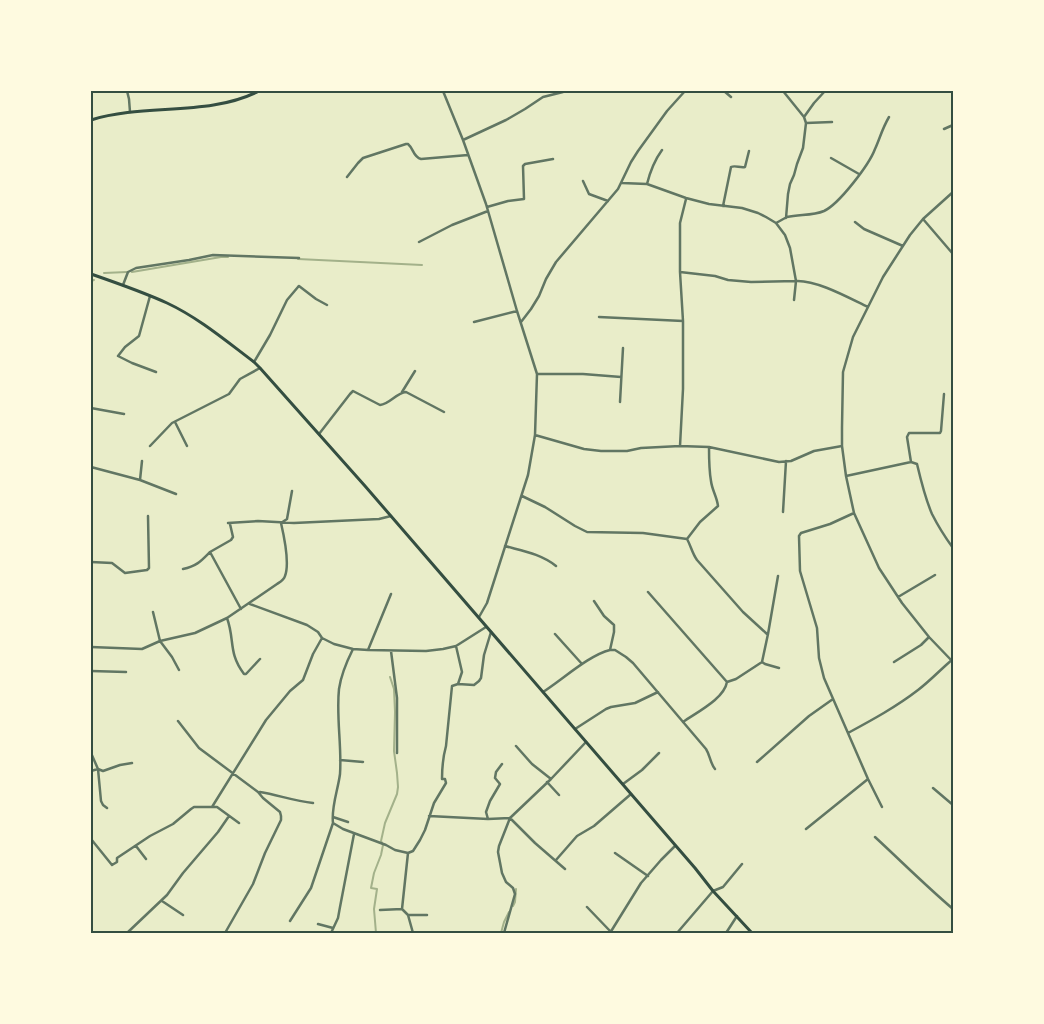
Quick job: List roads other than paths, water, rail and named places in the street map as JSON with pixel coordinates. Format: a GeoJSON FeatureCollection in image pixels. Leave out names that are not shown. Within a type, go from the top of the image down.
{"type":"FeatureCollection","features":[{"type":"Feature","properties":{"kind":"main road"},"geometry":{"type":"LineString","coordinates":[[91,120],[130,112],[226,103],[259,91]]}},
{"type":"Feature","properties":{"kind":"main road"},"geometry":{"type":"LineString","coordinates":[[91,274],[168,304],[207,326],[254,362],[391,516],[713,891],[752,933]]}},
{"type":"Feature","properties":{"kind":"street"},"geometry":{"type":"LineString","coordinates":[[126,91],[129,98],[130,112]]}},
{"type":"Feature","properties":{"kind":"street"},"geometry":{"type":"LineString","coordinates":[[248,91],[248,96]]}},
{"type":"Feature","properties":{"kind":"street"},"geometry":{"type":"LineString","coordinates":[[443,91],[487,207],[537,374],[535,435],[528,475],[487,602],[478,618]]}},
{"type":"Feature","properties":{"kind":"street"},"geometry":{"type":"LineString","coordinates":[[463,140],[512,116],[543,97],[563,91]]}},
{"type":"Feature","properties":{"kind":"street"},"geometry":{"type":"LineString","coordinates":[[520,322],[531,310],[556,262],[608,201],[622,182],[638,151],[667,111],[686,91]]}},
{"type":"Feature","properties":{"kind":"street"},"geometry":{"type":"LineString","coordinates":[[724,91],[731,97]]}},
{"type":"Feature","properties":{"kind":"street"},"geometry":{"type":"LineString","coordinates":[[783,91],[806,122],[803,148],[790,184],[786,218]]}},
{"type":"Feature","properties":{"kind":"street"},"geometry":{"type":"LineString","coordinates":[[804,117],[825,91]]}},
{"type":"Feature","properties":{"kind":"street"},"geometry":{"type":"LineString","coordinates":[[776,223],[786,218],[818,213],[834,204],[860,174],[875,150],[888,118]]}},
{"type":"Feature","properties":{"kind":"street"},"geometry":{"type":"LineString","coordinates":[[806,122],[832,122]]}},
{"type":"Feature","properties":{"kind":"street"},"geometry":{"type":"LineString","coordinates":[[944,129],[953,125]]}},
{"type":"Feature","properties":{"kind":"street"},"geometry":{"type":"LineString","coordinates":[[347,177],[363,158],[406,144],[411,145],[416,157],[421,159],[468,154]]}},
{"type":"Feature","properties":{"kind":"street"},"geometry":{"type":"LineString","coordinates":[[647,184],[656,158],[662,150]]}},
{"type":"Feature","properties":{"kind":"street"},"geometry":{"type":"LineString","coordinates":[[723,206],[730,167],[745,167],[749,151]]}},
{"type":"Feature","properties":{"kind":"street"},"geometry":{"type":"LineString","coordinates":[[831,158],[860,174]]}},
{"type":"Feature","properties":{"kind":"street"},"geometry":{"type":"LineString","coordinates":[[487,207],[524,199],[524,164],[553,159]]}},
{"type":"Feature","properties":{"kind":"street"},"geometry":{"type":"LineString","coordinates":[[583,181],[589,194],[608,201]]}},
{"type":"Feature","properties":{"kind":"street"},"geometry":{"type":"LineString","coordinates":[[622,182],[647,184],[709,204],[750,210],[776,223],[785,235],[790,248],[796,281],[794,300]]}},
{"type":"Feature","properties":{"kind":"street"},"geometry":{"type":"LineString","coordinates":[[848,733],[885,713],[929,681],[952,661],[929,637],[898,597],[879,568],[854,513],[842,446],[843,372],[850,343],[883,277],[903,246],[923,219],[953,192]]}},
{"type":"Feature","properties":{"kind":"street"},"geometry":{"type":"LineString","coordinates":[[680,446],[683,388],[683,321],[680,223],[686,198]]}},
{"type":"Feature","properties":{"kind":"street"},"geometry":{"type":"LineString","coordinates":[[419,242],[452,225],[488,211]]}},
{"type":"Feature","properties":{"kind":"street"},"geometry":{"type":"LineString","coordinates":[[923,219],[953,254]]}},
{"type":"Feature","properties":{"kind":"street"},"geometry":{"type":"LineString","coordinates":[[855,222],[864,230],[903,246]]}},
{"type":"Feature","properties":{"kind":"street"},"geometry":{"type":"LineString","coordinates":[[123,285],[128,272],[136,268],[212,255],[299,258]]}},
{"type":"Feature","properties":{"kind":"street"},"geometry":{"type":"LineString","coordinates":[[680,272],[751,282],[804,281],[831,290],[868,307]]}},
{"type":"Feature","properties":{"kind":"street"},"geometry":{"type":"LineString","coordinates":[[254,362],[287,300],[299,286],[327,306]]}},
{"type":"Feature","properties":{"kind":"street"},"geometry":{"type":"LineString","coordinates":[[150,296],[139,336],[125,347],[118,356],[156,372]]}},
{"type":"Feature","properties":{"kind":"street"},"geometry":{"type":"LineString","coordinates":[[474,322],[517,311]]}},
{"type":"Feature","properties":{"kind":"street"},"geometry":{"type":"LineString","coordinates":[[599,317],[683,321]]}},
{"type":"Feature","properties":{"kind":"street"},"geometry":{"type":"LineString","coordinates":[[620,402],[623,348]]}},
{"type":"Feature","properties":{"kind":"street"},"geometry":{"type":"LineString","coordinates":[[150,446],[175,422],[229,394],[240,379],[260,368]]}},
{"type":"Feature","properties":{"kind":"street"},"geometry":{"type":"LineString","coordinates":[[319,434],[352,391],[380,405],[384,405],[402,392],[415,371]]}},
{"type":"Feature","properties":{"kind":"street"},"geometry":{"type":"LineString","coordinates":[[537,374],[583,374],[621,377]]}},
{"type":"Feature","properties":{"kind":"street"},"geometry":{"type":"LineString","coordinates":[[402,392],[406,392],[444,412]]}},
{"type":"Feature","properties":{"kind":"street"},"geometry":{"type":"LineString","coordinates":[[911,462],[907,437],[909,433],[941,431],[944,394]]}},
{"type":"Feature","properties":{"kind":"street"},"geometry":{"type":"LineString","coordinates":[[91,408],[124,414]]}},
{"type":"Feature","properties":{"kind":"street"},"geometry":{"type":"LineString","coordinates":[[175,422],[187,446]]}},
{"type":"Feature","properties":{"kind":"street"},"geometry":{"type":"LineString","coordinates":[[535,435],[584,449],[601,451],[627,451],[641,448],[680,446],[709,447],[778,462],[791,461],[814,451],[842,446]]}},
{"type":"Feature","properties":{"kind":"street"},"geometry":{"type":"LineString","coordinates":[[687,539],[700,522],[718,506],[718,500],[711,483],[709,447]]}},
{"type":"Feature","properties":{"kind":"street"},"geometry":{"type":"LineString","coordinates":[[140,480],[142,461]]}},
{"type":"Feature","properties":{"kind":"street"},"geometry":{"type":"LineString","coordinates":[[783,512],[786,461]]}},
{"type":"Feature","properties":{"kind":"street"},"geometry":{"type":"LineString","coordinates":[[846,476],[911,462],[917,464],[925,496],[932,514],[953,548]]}},
{"type":"Feature","properties":{"kind":"street"},"geometry":{"type":"LineString","coordinates":[[91,467],[140,480],[176,494]]}},
{"type":"Feature","properties":{"kind":"street"},"geometry":{"type":"LineString","coordinates":[[281,523],[287,519],[292,491]]}},
{"type":"Feature","properties":{"kind":"street"},"geometry":{"type":"LineString","coordinates":[[522,496],[545,507],[587,532],[643,533],[687,539],[697,560],[743,612],[768,634]]}},
{"type":"Feature","properties":{"kind":"street"},"geometry":{"type":"LineString","coordinates":[[854,513],[830,524],[801,533],[799,536],[800,571],[818,628],[819,658],[824,678],[882,807]]}},
{"type":"Feature","properties":{"kind":"street"},"geometry":{"type":"LineString","coordinates":[[91,562],[112,563],[126,573],[150,568],[148,516]]}},
{"type":"Feature","properties":{"kind":"street"},"geometry":{"type":"LineString","coordinates":[[183,569],[200,563],[210,552],[232,540],[234,537],[229,523],[379,519],[391,516]]}},
{"type":"Feature","properties":{"kind":"street"},"geometry":{"type":"LineString","coordinates":[[91,647],[142,649],[195,633],[228,618],[285,578],[287,559],[281,523]]}},
{"type":"Feature","properties":{"kind":"street"},"geometry":{"type":"LineString","coordinates":[[506,546],[538,555],[556,566]]}},
{"type":"Feature","properties":{"kind":"street"},"geometry":{"type":"LineString","coordinates":[[210,552],[240,609]]}},
{"type":"Feature","properties":{"kind":"street"},"geometry":{"type":"LineString","coordinates":[[898,597],[935,575]]}},
{"type":"Feature","properties":{"kind":"street"},"geometry":{"type":"LineString","coordinates":[[727,682],[736,680],[762,662],[778,576]]}},
{"type":"Feature","properties":{"kind":"street"},"geometry":{"type":"LineString","coordinates":[[648,592],[727,682]]}},
{"type":"Feature","properties":{"kind":"street"},"geometry":{"type":"LineString","coordinates":[[368,650],[391,594]]}},
{"type":"Feature","properties":{"kind":"street"},"geometry":{"type":"LineString","coordinates":[[594,601],[604,616],[614,625],[610,650]]}},
{"type":"Feature","properties":{"kind":"street"},"geometry":{"type":"LineString","coordinates":[[249,604],[307,625],[318,632],[322,638],[334,644],[353,649],[426,651],[456,646],[486,627]]}},
{"type":"Feature","properties":{"kind":"street"},"geometry":{"type":"LineString","coordinates":[[153,612],[160,642],[172,657],[179,670]]}},
{"type":"Feature","properties":{"kind":"street"},"geometry":{"type":"LineString","coordinates":[[228,618],[234,658],[244,674],[260,660]]}},
{"type":"Feature","properties":{"kind":"street"},"geometry":{"type":"LineString","coordinates":[[333,823],[343,830],[386,845],[394,850],[408,854],[413,851],[425,830],[434,803],[446,783],[445,779],[442,779],[443,754],[446,746],[452,686],[458,684],[474,686],[479,681],[491,632]]}},
{"type":"Feature","properties":{"kind":"street"},"geometry":{"type":"LineString","coordinates":[[555,634],[582,664]]}},
{"type":"Feature","properties":{"kind":"street"},"geometry":{"type":"LineString","coordinates":[[894,662],[922,645],[929,637]]}},
{"type":"Feature","properties":{"kind":"street"},"geometry":{"type":"LineString","coordinates":[[212,807],[266,720],[303,680],[312,654],[322,638]]}},
{"type":"Feature","properties":{"kind":"street"},"geometry":{"type":"LineString","coordinates":[[456,646],[462,672],[458,684]]}},
{"type":"Feature","properties":{"kind":"street"},"geometry":{"type":"LineString","coordinates":[[290,921],[311,888],[333,823],[332,816],[340,776],[338,710],[340,687],[353,649]]}},
{"type":"Feature","properties":{"kind":"street"},"geometry":{"type":"LineString","coordinates":[[543,692],[582,664],[606,651],[615,650],[626,657],[658,692],[709,754],[715,769]]}},
{"type":"Feature","properties":{"kind":"street"},"geometry":{"type":"LineString","coordinates":[[391,651],[397,698],[398,753]]}},
{"type":"Feature","properties":{"kind":"street"},"geometry":{"type":"LineString","coordinates":[[762,662],[779,668]]}},
{"type":"Feature","properties":{"kind":"street"},"geometry":{"type":"LineString","coordinates":[[91,671],[126,672]]}},
{"type":"Feature","properties":{"kind":"street"},"geometry":{"type":"LineString","coordinates":[[683,722],[719,697],[724,691],[727,682]]}},
{"type":"Feature","properties":{"kind":"street"},"geometry":{"type":"LineString","coordinates":[[575,729],[612,706],[636,703],[658,692]]}},
{"type":"Feature","properties":{"kind":"street"},"geometry":{"type":"LineString","coordinates":[[756,762],[809,716],[833,699]]}},
{"type":"Feature","properties":{"kind":"street"},"geometry":{"type":"LineString","coordinates":[[178,721],[199,748],[234,772],[280,812],[281,818],[253,884],[225,933]]}},
{"type":"Feature","properties":{"kind":"street"},"geometry":{"type":"LineString","coordinates":[[504,933],[515,894],[502,873],[498,850],[510,818],[586,741]]}},
{"type":"Feature","properties":{"kind":"street"},"geometry":{"type":"LineString","coordinates":[[516,746],[532,764],[551,778]]}},
{"type":"Feature","properties":{"kind":"street"},"geometry":{"type":"LineString","coordinates":[[91,753],[98,769],[101,801],[107,808]]}},
{"type":"Feature","properties":{"kind":"street"},"geometry":{"type":"LineString","coordinates":[[623,784],[642,770],[659,753]]}},
{"type":"Feature","properties":{"kind":"street"},"geometry":{"type":"LineString","coordinates":[[340,760],[363,762]]}},
{"type":"Feature","properties":{"kind":"street"},"geometry":{"type":"LineString","coordinates":[[91,771],[98,769],[103,772],[120,765],[132,763]]}},
{"type":"Feature","properties":{"kind":"street"},"geometry":{"type":"LineString","coordinates":[[488,819],[486,812],[500,784],[495,778],[496,772],[502,764]]}},
{"type":"Feature","properties":{"kind":"street"},"geometry":{"type":"LineString","coordinates":[[806,829],[868,778]]}},
{"type":"Feature","properties":{"kind":"street"},"geometry":{"type":"LineString","coordinates":[[547,782],[559,795]]}},
{"type":"Feature","properties":{"kind":"street"},"geometry":{"type":"LineString","coordinates":[[933,788],[953,806]]}},
{"type":"Feature","properties":{"kind":"street"},"geometry":{"type":"LineString","coordinates":[[258,792],[312,803]]}},
{"type":"Feature","properties":{"kind":"street"},"geometry":{"type":"LineString","coordinates":[[556,860],[577,836],[594,826],[631,794]]}},
{"type":"Feature","properties":{"kind":"street"},"geometry":{"type":"LineString","coordinates":[[91,839],[112,865],[117,862],[117,858],[150,836],[173,824],[190,808],[217,807],[239,823]]}},
{"type":"Feature","properties":{"kind":"street"},"geometry":{"type":"LineString","coordinates":[[127,933],[162,900],[229,816]]}},
{"type":"Feature","properties":{"kind":"street"},"geometry":{"type":"LineString","coordinates":[[332,816],[348,822]]}},
{"type":"Feature","properties":{"kind":"street"},"geometry":{"type":"LineString","coordinates":[[429,816],[488,819],[510,818],[565,869]]}},
{"type":"Feature","properties":{"kind":"street"},"geometry":{"type":"LineString","coordinates":[[331,933],[338,918],[354,834]]}},
{"type":"Feature","properties":{"kind":"street"},"geometry":{"type":"LineString","coordinates":[[875,837],[923,884],[953,909]]}},
{"type":"Feature","properties":{"kind":"street"},"geometry":{"type":"LineString","coordinates":[[136,846],[146,859]]}},
{"type":"Feature","properties":{"kind":"street"},"geometry":{"type":"LineString","coordinates":[[587,907],[611,932],[641,884],[675,846]]}},
{"type":"Feature","properties":{"kind":"street"},"geometry":{"type":"LineString","coordinates":[[615,853],[648,876]]}},
{"type":"Feature","properties":{"kind":"street"},"geometry":{"type":"LineString","coordinates":[[408,854],[402,908],[408,915],[413,933]]}},
{"type":"Feature","properties":{"kind":"street"},"geometry":{"type":"LineString","coordinates":[[677,933],[713,891],[722,887],[742,864]]}},
{"type":"Feature","properties":{"kind":"street"},"geometry":{"type":"LineString","coordinates":[[162,900],[183,915]]}},
{"type":"Feature","properties":{"kind":"street"},"geometry":{"type":"LineString","coordinates":[[380,910],[402,908]]}},
{"type":"Feature","properties":{"kind":"street"},"geometry":{"type":"LineString","coordinates":[[408,915],[427,915]]}},
{"type":"Feature","properties":{"kind":"street"},"geometry":{"type":"LineString","coordinates":[[726,933],[737,916]]}},
{"type":"Feature","properties":{"kind":"street"},"geometry":{"type":"LineString","coordinates":[[318,924],[332,928]]}},
{"type":"Feature","properties":{"kind":"waterway"},"geometry":{"type":"LineString","coordinates":[[132,272],[228,257]]}},
{"type":"Feature","properties":{"kind":"waterway"},"geometry":{"type":"LineString","coordinates":[[298,259],[422,265]]}},
{"type":"Feature","properties":{"kind":"waterway"},"geometry":{"type":"LineString","coordinates":[[104,273],[127,272]]}},
{"type":"Feature","properties":{"kind":"waterway"},"geometry":{"type":"LineString","coordinates":[[376,933],[374,909],[377,889],[371,888],[381,855],[383,845],[381,841],[385,823],[398,787],[394,751],[394,689],[390,677]]}},
{"type":"Feature","properties":{"kind":"waterway"},"geometry":{"type":"LineString","coordinates":[[513,906],[516,889]]}},
{"type":"Feature","properties":{"kind":"waterway"},"geometry":{"type":"LineString","coordinates":[[501,933],[509,912]]}}]}
